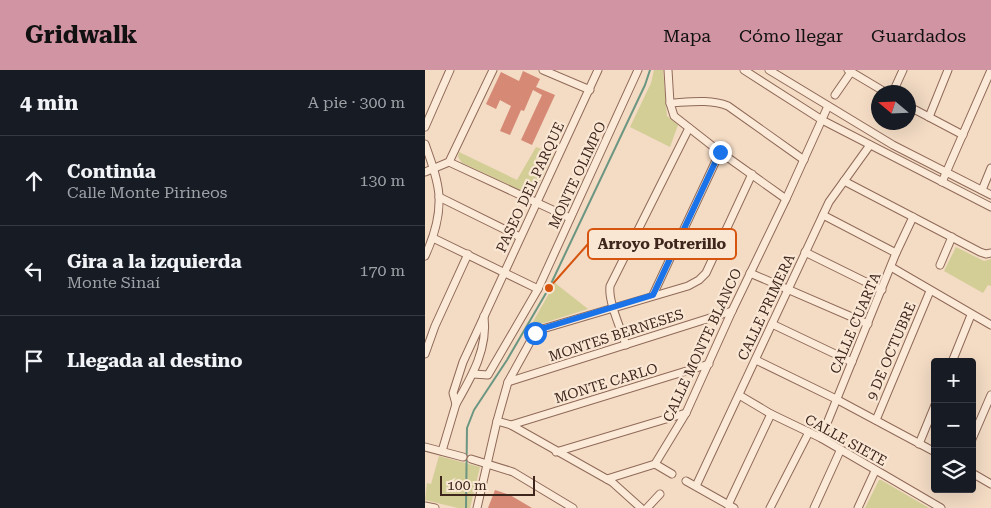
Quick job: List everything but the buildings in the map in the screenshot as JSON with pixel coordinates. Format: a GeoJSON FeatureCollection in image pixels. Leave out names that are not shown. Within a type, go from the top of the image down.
{"type":"FeatureCollection","features":[{"type":"Feature","properties":{"kind":"street"},"geometry":{"type":"LineString","coordinates":[[425,127],[450,70]]}},
{"type":"Feature","properties":{"kind":"street"},"geometry":{"type":"LineString","coordinates":[[425,172],[449,162],[493,70]]}},
{"type":"Feature","properties":{"kind":"street"},"geometry":{"type":"LineString","coordinates":[[543,70],[590,90]]}},
{"type":"Feature","properties":{"kind":"street","name":"PASEO DEL PARQUE"},"geometry":{"type":"LineString","coordinates":[[456,404],[453,395],[458,377],[484,315],[598,70]]}},
{"type":"Feature","properties":{"kind":"street","name":"MONTE OLIMPO"},"geometry":{"type":"LineString","coordinates":[[473,374],[488,375],[538,289],[638,70]]}},
{"type":"Feature","properties":{"kind":"street"},"geometry":{"type":"LineString","coordinates":[[668,70],[670,104],[674,116],[720,152],[786,199]]}},
{"type":"Feature","properties":{"kind":"street"},"geometry":{"type":"LineString","coordinates":[[744,70],[822,120],[991,207]]}},
{"type":"Feature","properties":{"kind":"street"},"geometry":{"type":"LineString","coordinates":[[769,70],[893,145],[991,195]]}},
{"type":"Feature","properties":{"kind":"street"},"geometry":{"type":"LineString","coordinates":[[896,85],[903,70]]}},
{"type":"Feature","properties":{"kind":"street"},"geometry":{"type":"LineString","coordinates":[[929,117],[948,70]]}},
{"type":"Feature","properties":{"kind":"street"},"geometry":{"type":"LineString","coordinates":[[942,182],[991,70]]}},
{"type":"Feature","properties":{"kind":"street"},"geometry":{"type":"LineString","coordinates":[[835,95],[849,71],[859,73],[875,85]]}},
{"type":"Feature","properties":{"kind":"street"},"geometry":{"type":"LineString","coordinates":[[670,104],[708,101],[728,106],[804,160]]}},
{"type":"Feature","properties":{"kind":"street","name":"CALLE MONTE BLANCO"},"geometry":{"type":"LineString","coordinates":[[655,464],[686,413],[731,311],[786,199],[828,106]]}},
{"type":"Feature","properties":{"kind":"street"},"geometry":{"type":"LineString","coordinates":[[916,110],[963,135]]}},
{"type":"Feature","properties":{"kind":"street"},"geometry":{"type":"LineString","coordinates":[[626,345],[614,308],[610,286],[689,128]]}},
{"type":"Feature","properties":{"kind":"street"},"geometry":{"type":"LineString","coordinates":[[425,144],[439,197],[433,238],[425,254]]}},
{"type":"Feature","properties":{"kind":"street","name":"CALLE PRIMERA"},"geometry":{"type":"LineString","coordinates":[[695,486],[823,215],[869,145]]}},
{"type":"Feature","properties":{"kind":"street"},"geometry":{"type":"LineString","coordinates":[[653,295],[720,152]]}},
{"type":"Feature","properties":{"kind":"street"},"geometry":{"type":"LineString","coordinates":[[449,162],[571,218]]}},
{"type":"Feature","properties":{"kind":"street"},"geometry":{"type":"LineString","coordinates":[[982,190],[991,168]]}},
{"type":"Feature","properties":{"kind":"street"},"geometry":{"type":"LineString","coordinates":[[477,508],[508,382],[537,331],[693,283],[706,273],[751,174]]}},
{"type":"Feature","properties":{"kind":"street"},"geometry":{"type":"LineString","coordinates":[[844,181],[983,253],[991,252]]}},
{"type":"Feature","properties":{"kind":"street"},"geometry":{"type":"LineString","coordinates":[[439,197],[520,237]]}},
{"type":"Feature","properties":{"kind":"street"},"geometry":{"type":"LineString","coordinates":[[823,215],[896,253]]}},
{"type":"Feature","properties":{"kind":"street","name":"CALLE CUARTA"},"geometry":{"type":"LineString","coordinates":[[821,438],[896,253],[913,217]]}},
{"type":"Feature","properties":{"kind":"street"},"geometry":{"type":"LineString","coordinates":[[433,238],[538,289]]}},
{"type":"Feature","properties":{"kind":"street"},"geometry":{"type":"LineString","coordinates":[[939,265],[952,238]]}},
{"type":"Feature","properties":{"kind":"street"},"geometry":{"type":"LineString","coordinates":[[805,252],[882,290]]}},
{"type":"Feature","properties":{"kind":"street"},"geometry":{"type":"LineString","coordinates":[[425,354],[435,326],[468,254]]}},
{"type":"Feature","properties":{"kind":"street"},"geometry":{"type":"LineString","coordinates":[[891,267],[991,325]]}},
{"type":"Feature","properties":{"kind":"street"},"geometry":{"type":"LineString","coordinates":[[750,273],[868,324]]}},
{"type":"Feature","properties":{"kind":"street","name":"9 DE OCTUBRE"},"geometry":{"type":"LineString","coordinates":[[876,420],[931,291]]}},
{"type":"Feature","properties":{"kind":"street","name":"MONTES BERNESES"},"geometry":{"type":"LineString","coordinates":[[508,382],[731,311]]}},
{"type":"Feature","properties":{"kind":"street","name":"PASEO DEL PARQUE"},"geometry":{"type":"LineString","coordinates":[[442,451],[456,404],[473,374],[485,339],[484,315]]}},
{"type":"Feature","properties":{"kind":"street"},"geometry":{"type":"LineString","coordinates":[[955,358],[971,315]]}},
{"type":"Feature","properties":{"kind":"street"},"geometry":{"type":"LineString","coordinates":[[772,324],[852,362]]}},
{"type":"Feature","properties":{"kind":"street"},"geometry":{"type":"LineString","coordinates":[[756,360],[836,399],[931,450]]}},
{"type":"Feature","properties":{"kind":"street","name":"MONTE CARLO"},"geometry":{"type":"LineString","coordinates":[[511,425],[709,364]]}},
{"type":"Feature","properties":{"kind":"street","name":"CALLE SIETE"},"geometry":{"type":"LineString","coordinates":[[739,395],[771,414],[821,438],[840,451],[941,508]]}},
{"type":"Feature","properties":{"kind":"street"},"geometry":{"type":"LineString","coordinates":[[976,431],[991,395]]}},
{"type":"Feature","properties":{"kind":"street"},"geometry":{"type":"LineString","coordinates":[[556,452],[686,413]]}},
{"type":"Feature","properties":{"kind":"street"},"geometry":{"type":"LineString","coordinates":[[687,481],[731,507],[771,414]]}},
{"type":"Feature","properties":{"kind":"street"},"geometry":{"type":"LineString","coordinates":[[919,444],[931,416]]}},
{"type":"Feature","properties":{"kind":"street"},"geometry":{"type":"LineString","coordinates":[[497,421],[511,425],[607,479],[641,508]]}},
{"type":"Feature","properties":{"kind":"street"},"geometry":{"type":"LineString","coordinates":[[771,508],[809,432]]}},
{"type":"Feature","properties":{"kind":"street"},"geometry":{"type":"LineString","coordinates":[[425,447],[463,457]]}},
{"type":"Feature","properties":{"kind":"street"},"geometry":{"type":"LineString","coordinates":[[814,508],[840,451]]}},
{"type":"Feature","properties":{"kind":"street"},"geometry":{"type":"LineString","coordinates":[[471,459],[513,472],[573,508]]}},
{"type":"Feature","properties":{"kind":"street"},"geometry":{"type":"LineString","coordinates":[[607,479],[655,464],[672,474]]}},
{"type":"Feature","properties":{"kind":"street"},"geometry":{"type":"LineString","coordinates":[[858,508],[875,471]]}},
{"type":"Feature","properties":{"kind":"street"},"geometry":{"type":"LineString","coordinates":[[976,475],[991,484]]}},
{"type":"Feature","properties":{"kind":"street"},"geometry":{"type":"LineString","coordinates":[[650,507],[660,494]]}},
{"type":"Feature","properties":{"kind":"street"},"geometry":{"type":"LineString","coordinates":[[425,506],[435,508]]}},
{"type":"Feature","properties":{"kind":"shaded area"},"geometry":{"type":"Polygon","coordinates":[[[654,70],[663,70],[667,116],[678,125],[670,147],[630,127],[651,83],[654,70]]]}},
{"type":"Feature","properties":{"kind":"shaded area"},"geometry":{"type":"Polygon","coordinates":[[[536,147],[554,154],[533,196],[462,163],[458,157],[459,152],[517,180],[536,147]]]}},
{"type":"Feature","properties":{"kind":"shaded area"},"geometry":{"type":"Polygon","coordinates":[[[956,247],[984,261],[991,259],[991,286],[988,285],[983,293],[944,271],[956,247]]]}},
{"type":"Feature","properties":{"kind":"shaded area"},"geometry":{"type":"Polygon","coordinates":[[[555,283],[588,309],[534,326],[533,328],[530,327],[555,283]]]}},
{"type":"Feature","properties":{"kind":"shaded area"},"geometry":{"type":"Polygon","coordinates":[[[439,456],[480,467],[470,508],[458,508],[425,500],[427,483],[431,484],[439,456]]]}},
{"type":"Feature","properties":{"kind":"shaded area"},"geometry":{"type":"Polygon","coordinates":[[[879,480],[881,480],[929,508],[865,508],[879,480]]]}},
{"type":"Feature","properties":{"kind":"waterway"},"geometry":{"type":"LineString","coordinates":[[466,508],[467,428],[474,410],[507,360],[549,288],[645,85],[650,70]]}},
{"type":"Feature","properties":{"kind":"place","name":"Arroyo Potrerillo"},"geometry":{"type":"Point","coordinates":[549,288]}},
{"type":"Feature","properties":{"kind":"route"},"geometry":{"type":"LineString","coordinates":[[535,333],[541,329],[653,295],[720,152]]}}]}
